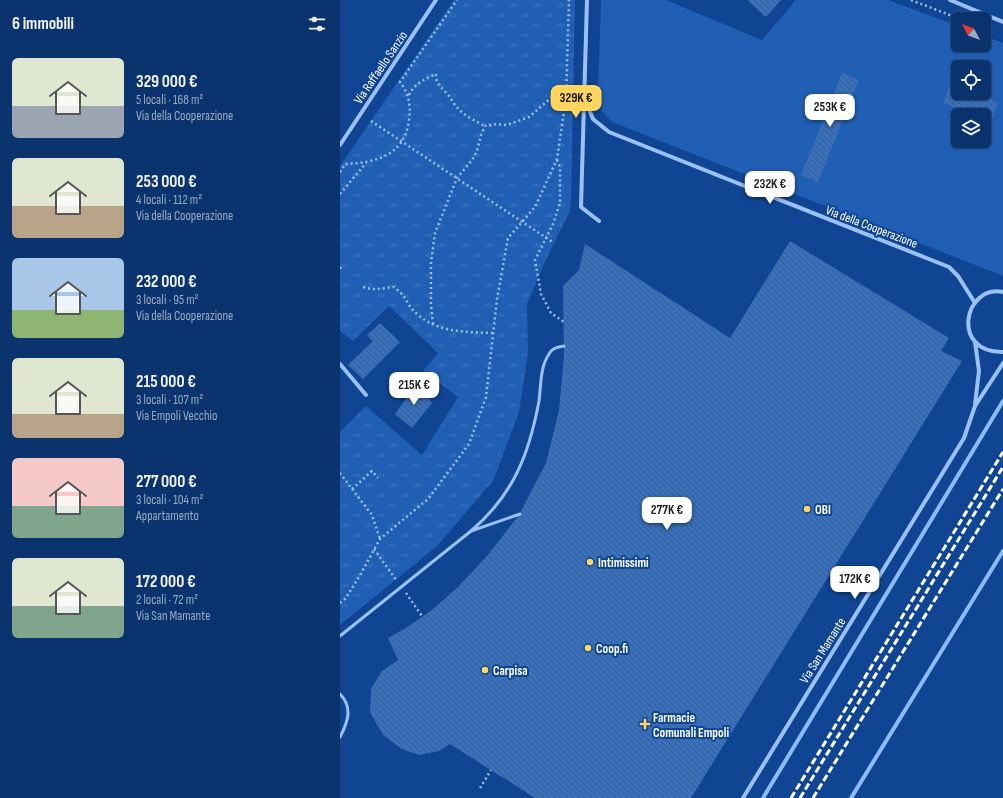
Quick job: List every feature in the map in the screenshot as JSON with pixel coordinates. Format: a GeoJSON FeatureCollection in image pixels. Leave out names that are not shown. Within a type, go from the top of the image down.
{"type":"FeatureCollection","features":[{"type":"Feature","properties":{"kind":"street","name":"Via Raffaello Sanzio"},"geometry":{"type":"LineString","coordinates":[[340,145],[436,0]]}},
{"type":"Feature","properties":{"kind":"street","name":"Via della Cooperazione"},"geometry":{"type":"LineString","coordinates":[[587,0],[581,207],[599,221]]}},
{"type":"Feature","properties":{"kind":"street"},"geometry":{"type":"LineString","coordinates":[[950,0],[1003,22]]}},
{"type":"Feature","properties":{"kind":"street","name":"Via della Cooperazione"},"geometry":{"type":"LineString","coordinates":[[584,97],[593,119],[609,132],[949,267],[958,276],[975,303]]}},
{"type":"Feature","properties":{"kind":"street"},"geometry":{"type":"LineString","coordinates":[[1003,292],[990,293],[982,297],[970,310],[968,318],[968,327],[971,335],[983,349],[993,352],[1003,352]]}},
{"type":"Feature","properties":{"kind":"street"},"geometry":{"type":"LineString","coordinates":[[975,406],[979,371],[976,342]]}},
{"type":"Feature","properties":{"kind":"street"},"geometry":{"type":"LineString","coordinates":[[975,406],[1003,363]]}},
{"type":"Feature","properties":{"kind":"street"},"geometry":{"type":"LineString","coordinates":[[340,364],[366,395]]}},
{"type":"Feature","properties":{"kind":"street","name":"Via San Mamante"},"geometry":{"type":"LineString","coordinates":[[743,798],[964,438],[975,406]]}},
{"type":"Feature","properties":{"kind":"lane"},"geometry":{"type":"LineString","coordinates":[[340,636],[471,531],[496,506],[518,472],[529,443],[545,360],[552,349],[564,346]]}},
{"type":"Feature","properties":{"kind":"lane"},"geometry":{"type":"LineString","coordinates":[[471,531],[520,514]]}},
{"type":"Feature","properties":{"kind":"lane"},"geometry":{"type":"LineString","coordinates":[[340,694],[344,698],[349,709],[344,730],[340,736]]}},
{"type":"Feature","properties":{"kind":"path"},"geometry":{"type":"LineString","coordinates":[[340,172],[345,164],[376,161],[390,154],[402,141],[408,130],[411,110],[408,96],[400,82],[457,0]]}},
{"type":"Feature","properties":{"kind":"path"},"geometry":{"type":"LineString","coordinates":[[340,603],[346,598],[380,539],[428,499],[469,444],[486,397],[497,299],[508,238],[535,207],[557,159],[566,98],[569,0]]}},
{"type":"Feature","properties":{"kind":"path"},"geometry":{"type":"LineString","coordinates":[[911,0],[951,16]]}},
{"type":"Feature","properties":{"kind":"path"},"geometry":{"type":"LineString","coordinates":[[408,96],[412,88],[436,74],[437,84],[448,95],[456,107],[466,115],[485,126],[497,124],[507,125],[529,117],[552,97],[566,98]]}},
{"type":"Feature","properties":{"kind":"path"},"geometry":{"type":"LineString","coordinates":[[371,120],[554,243]]}},
{"type":"Feature","properties":{"kind":"path"},"geometry":{"type":"LineString","coordinates":[[433,324],[431,305],[432,263],[436,233],[457,178],[472,160],[477,151],[481,134],[485,126]]}},
{"type":"Feature","properties":{"kind":"path"},"geometry":{"type":"LineString","coordinates":[[557,159],[560,167],[560,204],[553,224],[535,260],[541,294],[551,313],[564,322]]}},
{"type":"Feature","properties":{"kind":"path"},"geometry":{"type":"LineString","coordinates":[[340,194],[366,162]]}},
{"type":"Feature","properties":{"kind":"path"},"geometry":{"type":"LineString","coordinates":[[363,286],[371,290],[394,287],[402,294],[410,308],[424,320],[433,324],[462,332],[493,333]]}},
{"type":"Feature","properties":{"kind":"path"},"geometry":{"type":"LineString","coordinates":[[352,489],[372,471],[378,478]]}},
{"type":"Feature","properties":{"kind":"path"},"geometry":{"type":"LineString","coordinates":[[340,473],[372,515],[380,539]]}},
{"type":"Feature","properties":{"kind":"path"},"geometry":{"type":"LineString","coordinates":[[480,788],[491,770]]}},
{"type":"Feature","properties":{"kind":"green space"},"geometry":{"type":"Polygon","coordinates":[[[454,0],[575,0],[571,204],[569,213],[543,266],[527,304],[528,352],[519,412],[493,481],[437,546],[340,625],[340,432],[366,406],[422,455],[458,397],[423,371],[438,353],[389,306],[353,341],[340,331],[340,166],[454,0]]]}},
{"type":"Feature","properties":{"kind":"green space"},"geometry":{"type":"Polygon","coordinates":[[[601,0],[666,0],[762,40],[796,0],[888,0],[951,23],[951,52],[991,52],[991,39],[1003,43],[1003,276],[612,122],[601,110],[598,93],[601,0]]]}},
{"type":"Feature","properties":{"kind":"building"},"geometry":{"type":"Polygon","coordinates":[[[781,0],[766,17],[748,1],[781,0]]]}},
{"type":"Feature","properties":{"kind":"building"},"geometry":{"type":"Polygon","coordinates":[[[842,73],[859,80],[818,182],[801,175],[842,73]]]}},
{"type":"Feature","properties":{"kind":"building"},"geometry":{"type":"Polygon","coordinates":[[[950,84],[951,100],[991,99],[998,102],[991,121],[991,108],[956,108],[943,103],[950,84]]]}},
{"type":"Feature","properties":{"kind":"building"},"geometry":{"type":"Polygon","coordinates":[[[790,241],[949,338],[941,351],[962,361],[691,798],[535,798],[450,744],[439,751],[419,755],[402,749],[383,735],[370,712],[371,689],[382,671],[398,660],[388,638],[432,610],[458,587],[487,556],[519,515],[546,463],[559,410],[564,356],[563,286],[579,270],[585,244],[730,338],[790,241]]]}},
{"type":"Feature","properties":{"kind":"building"},"geometry":{"type":"Polygon","coordinates":[[[380,323],[400,342],[363,379],[348,365],[373,341],[367,335],[380,323]]]}},
{"type":"Feature","properties":{"kind":"building"},"geometry":{"type":"Polygon","coordinates":[[[419,381],[432,403],[412,428],[395,414],[419,381]]]}},
{"type":"Feature","properties":{"kind":"waterway"},"geometry":{"type":"LineString","coordinates":[[763,798],[1003,401]]}},
{"type":"Feature","properties":{"kind":"waterway"},"geometry":{"type":"LineString","coordinates":[[851,798],[1003,551]]}},
{"type":"Feature","properties":{"kind":"railway"},"geometry":{"type":"LineString","coordinates":[[791,798],[1003,452]]}},
{"type":"Feature","properties":{"kind":"railway"},"geometry":{"type":"LineString","coordinates":[[800,798],[1003,467]]}},
{"type":"Feature","properties":{"kind":"railway"},"geometry":{"type":"LineString","coordinates":[[813,798],[1003,489]]}},
{"type":"Feature","properties":{"kind":"place","name":"OBI"},"geometry":{"type":"Point","coordinates":[807,509]}},
{"type":"Feature","properties":{"kind":"place","name":"Intimissimi"},"geometry":{"type":"Point","coordinates":[590,562]}},
{"type":"Feature","properties":{"kind":"place","name":"Coop.fi"},"geometry":{"type":"Point","coordinates":[588,648]}},
{"type":"Feature","properties":{"kind":"place","name":"Carpisa"},"geometry":{"type":"Point","coordinates":[485,670]}},
{"type":"Feature","properties":{"kind":"place","name":"Farmacie Comunali Empoli"},"geometry":{"type":"Point","coordinates":[645,724]}}]}
